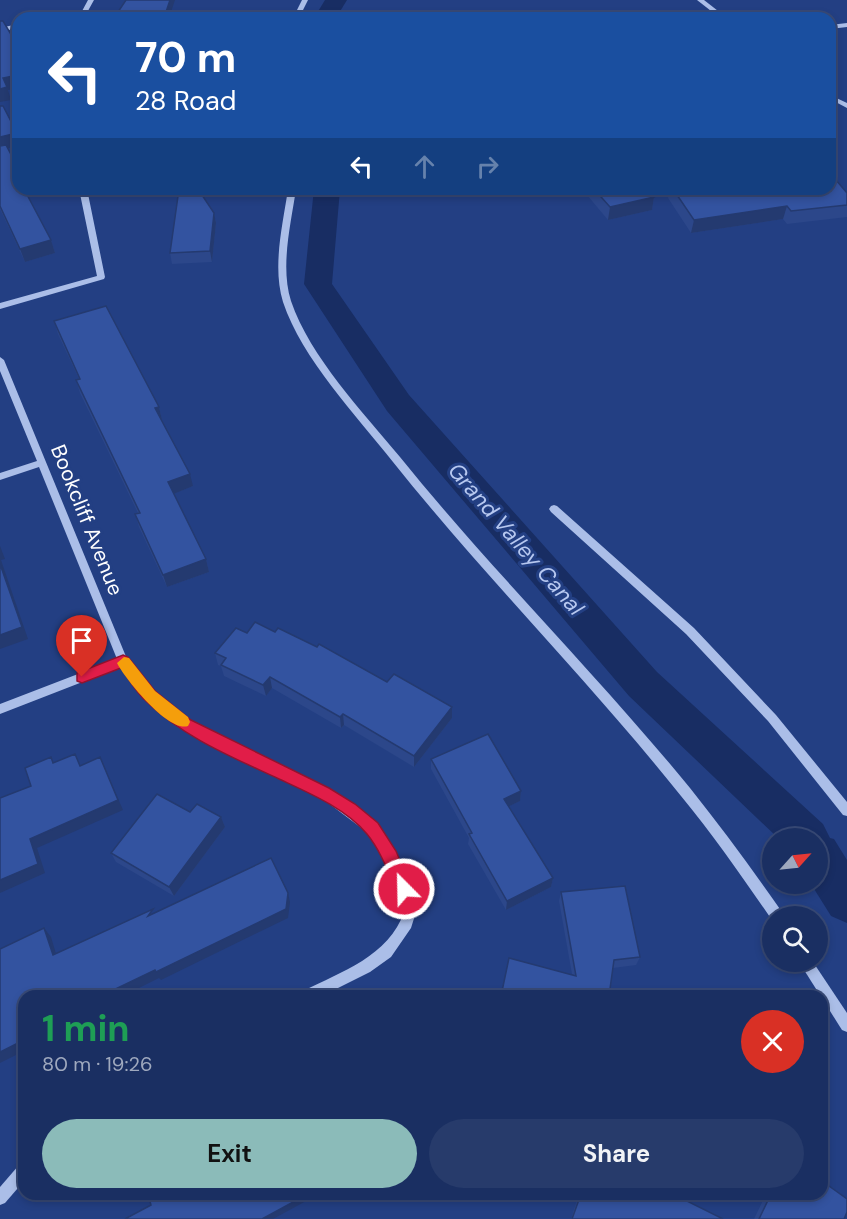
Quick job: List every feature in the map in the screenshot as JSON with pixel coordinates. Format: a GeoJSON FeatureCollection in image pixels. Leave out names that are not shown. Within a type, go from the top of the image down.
{"type":"FeatureCollection","features":[{"type":"Feature","properties":{"kind":"street"},"geometry":{"type":"LineString","coordinates":[[700,0],[716,12]]}},
{"type":"Feature","properties":{"kind":"street"},"geometry":{"type":"LineString","coordinates":[[0,306],[101,277],[84,195]]}},
{"type":"Feature","properties":{"kind":"street"},"geometry":{"type":"LineString","coordinates":[[291,195],[284,253],[287,300],[313,352],[430,505],[653,751],[754,881],[770,906]]}},
{"type":"Feature","properties":{"kind":"street","name":"Bookcliff Avenue"},"geometry":{"type":"LineString","coordinates":[[0,360],[123,661],[149,695],[186,724],[227,747],[323,792],[372,829],[390,857],[410,912],[406,924],[386,952],[365,967],[320,990]]}},
{"type":"Feature","properties":{"kind":"street"},"geometry":{"type":"LineString","coordinates":[[0,477],[42,463]]}},
{"type":"Feature","properties":{"kind":"street"},"geometry":{"type":"LineString","coordinates":[[554,508],[690,630],[772,718],[847,811]]}},
{"type":"Feature","properties":{"kind":"street"},"geometry":{"type":"LineString","coordinates":[[0,710],[123,661]]}},
{"type":"Feature","properties":{"kind":"street"},"geometry":{"type":"LineString","coordinates":[[813,972],[824,990]]}},
{"type":"Feature","properties":{"kind":"street"},"geometry":{"type":"LineString","coordinates":[[828,996],[847,1025]]}},
{"type":"Feature","properties":{"kind":"street"},"geometry":{"type":"LineString","coordinates":[[0,1198],[18,1177]]}},
{"type":"Feature","properties":{"kind":"building"},"geometry":{"type":"Polygon","coordinates":[[[126,0],[170,0],[166,12],[118,12],[126,0]]]}},
{"type":"Feature","properties":{"kind":"building"},"geometry":{"type":"Polygon","coordinates":[[[0,21],[3,21],[12,36],[12,76],[3,78],[7,87],[0,89],[0,21]]]}},
{"type":"Feature","properties":{"kind":"building"},"geometry":{"type":"Polygon","coordinates":[[[0,106],[3,106],[12,123],[12,134],[0,137],[0,106]]]}},
{"type":"Feature","properties":{"kind":"building"},"geometry":{"type":"Polygon","coordinates":[[[6,145],[12,156],[12,195],[27,195],[51,240],[20,249],[0,206],[0,146],[6,145]]]}},
{"type":"Feature","properties":{"kind":"building"},"geometry":{"type":"Polygon","coordinates":[[[836,180],[847,193],[847,205],[791,211],[787,206],[694,220],[677,195],[836,195],[836,180]]]}},
{"type":"Feature","properties":{"kind":"building"},"geometry":{"type":"Polygon","coordinates":[[[178,195],[202,195],[214,213],[210,251],[170,253],[178,195]]]}},
{"type":"Feature","properties":{"kind":"building"},"geometry":{"type":"Polygon","coordinates":[[[599,195],[652,195],[654,197],[610,207],[599,195]]]}},
{"type":"Feature","properties":{"kind":"building"},"geometry":{"type":"Polygon","coordinates":[[[106,306],[159,407],[155,408],[190,474],[168,482],[206,559],[163,575],[135,514],[140,513],[76,380],[80,379],[54,321],[106,306]]]}},
{"type":"Feature","properties":{"kind":"building"},"geometry":{"type":"Polygon","coordinates":[[[0,564],[22,627],[0,635],[0,564]]]}},
{"type":"Feature","properties":{"kind":"building"},"geometry":{"type":"Polygon","coordinates":[[[255,622],[275,632],[278,628],[317,647],[319,644],[387,682],[394,674],[452,707],[414,756],[343,714],[340,717],[270,677],[263,685],[221,665],[226,658],[215,653],[236,628],[247,633],[255,622]]]}},
{"type":"Feature","properties":{"kind":"building"},"geometry":{"type":"Polygon","coordinates":[[[488,734],[521,791],[504,799],[553,878],[507,901],[469,834],[472,833],[431,759],[488,734]]]}},
{"type":"Feature","properties":{"kind":"building"},"geometry":{"type":"Polygon","coordinates":[[[75,754],[80,766],[100,757],[118,800],[30,839],[38,864],[0,880],[0,798],[31,786],[25,768],[51,757],[53,763],[75,754]]]}},
{"type":"Feature","properties":{"kind":"building"},"geometry":{"type":"Polygon","coordinates":[[[157,794],[190,812],[197,804],[221,817],[169,887],[111,853],[157,794]]]}},
{"type":"Feature","properties":{"kind":"building"},"geometry":{"type":"Polygon","coordinates":[[[271,858],[288,893],[286,909],[113,990],[18,990],[18,1043],[0,1052],[0,949],[44,928],[53,955],[153,909],[148,916],[271,858]]]}},
{"type":"Feature","properties":{"kind":"building"},"geometry":{"type":"Polygon","coordinates":[[[625,886],[640,957],[614,960],[610,990],[502,990],[509,958],[576,976],[561,892],[625,886]]]}},
{"type":"Feature","properties":{"kind":"building"},"geometry":{"type":"Polygon","coordinates":[[[828,1185],[847,1199],[847,1212],[844,1219],[759,1219],[768,1200],[828,1200],[828,1185]]]}},
{"type":"Feature","properties":{"kind":"building"},"geometry":{"type":"Polygon","coordinates":[[[150,1200],[297,1200],[262,1219],[125,1219],[151,1205],[150,1200]]]}},
{"type":"Feature","properties":{"kind":"building"},"geometry":{"type":"Polygon","coordinates":[[[579,1200],[685,1200],[723,1219],[572,1219],[579,1200]]]}},
{"type":"Feature","properties":{"kind":"waterway","name":"Grand Valley Canal"},"geometry":{"type":"LineString","coordinates":[[329,12],[336,0]]}},
{"type":"Feature","properties":{"kind":"waterway","name":"Grand Valley Canal"},"geometry":{"type":"LineString","coordinates":[[326,195],[318,284],[398,403],[643,684],[797,828]]}},
{"type":"Feature","properties":{"kind":"waterway","name":"Grand Valley Canal"},"geometry":{"type":"LineString","coordinates":[[828,870],[847,901]]}},
{"type":"Feature","properties":{"kind":"slow traffic"},"geometry":{"type":"LineString","coordinates":[[124,663],[149,695],[182,722]]}},
{"type":"Feature","properties":{"kind":"route"},"geometry":{"type":"LineString","coordinates":[[82,677],[123,661],[149,695],[186,724],[227,747],[323,792],[349,809],[372,829],[390,857],[404,889]]}}]}
